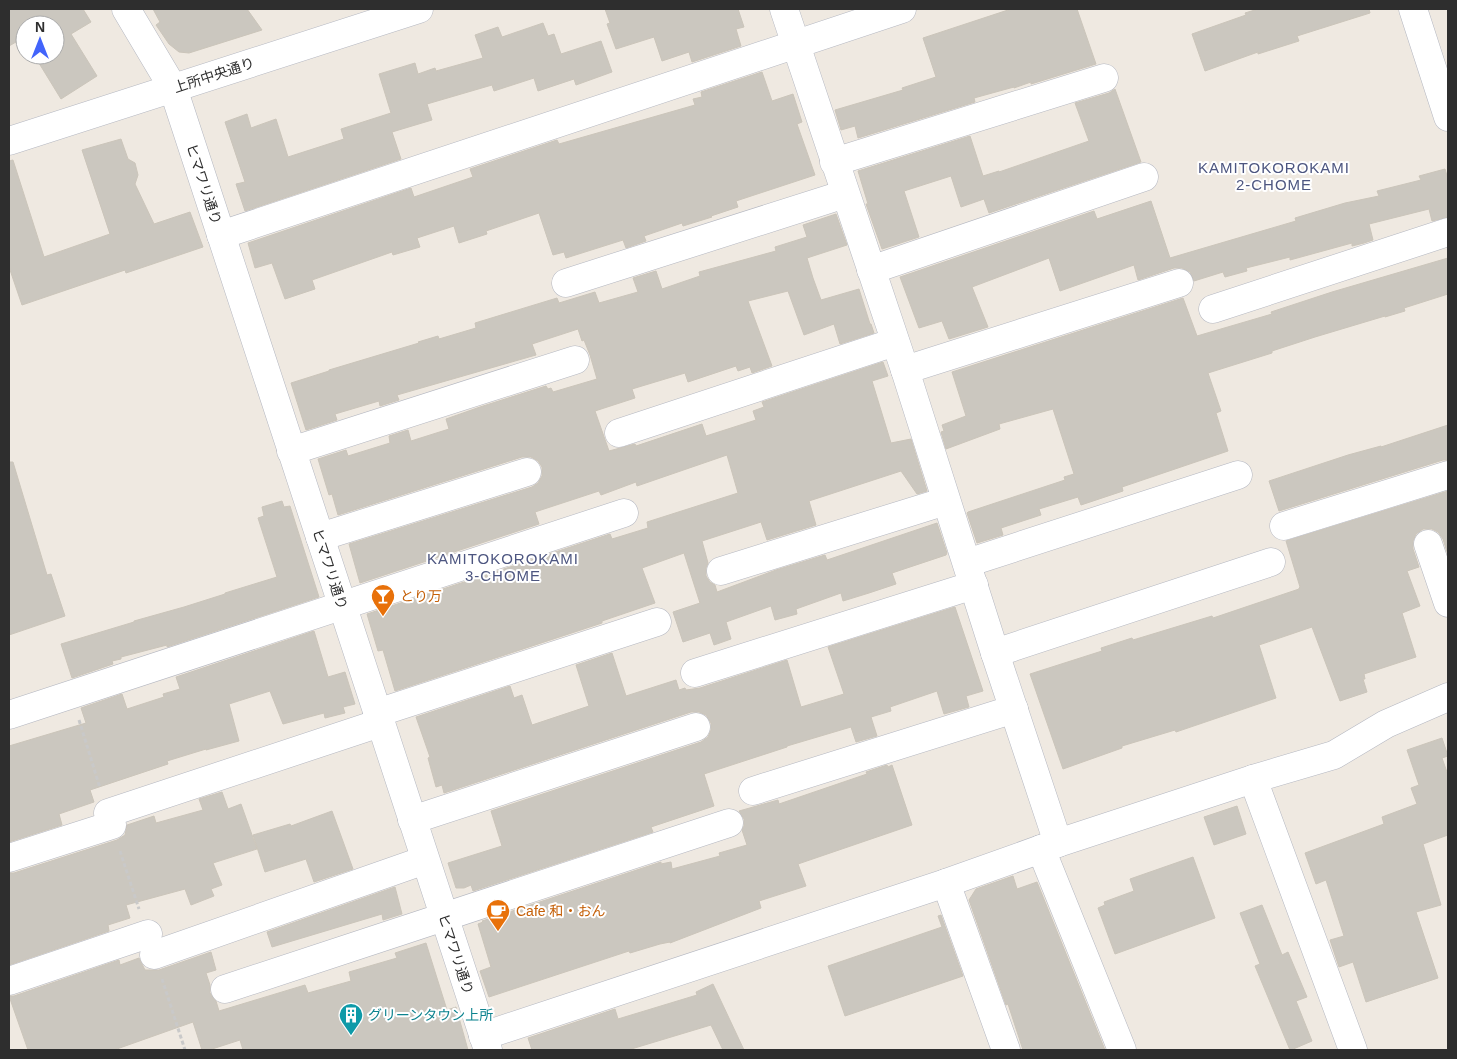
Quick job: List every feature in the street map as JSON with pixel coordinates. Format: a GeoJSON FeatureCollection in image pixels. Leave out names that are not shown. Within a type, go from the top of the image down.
{"type":"FeatureCollection","features":[{"type":"Feature","properties":{"kind":"street","name":"ヒマワリ通り"},"geometry":{"type":"LineString","coordinates":[[126,9],[172,88],[485,1043]]}},
{"type":"Feature","properties":{"kind":"street"},"geometry":{"type":"LineString","coordinates":[[784,9],[905,370],[1014,709],[1050,846],[1122,1050]]}},
{"type":"Feature","properties":{"kind":"street"},"geometry":{"type":"LineString","coordinates":[[221,235],[902,9]]}},
{"type":"Feature","properties":{"kind":"street"},"geometry":{"type":"LineString","coordinates":[[1412,9],[1448,116]]}},
{"type":"Feature","properties":{"kind":"street","name":"上所中央通り"},"geometry":{"type":"LineString","coordinates":[[9,141],[408,10]]}},
{"type":"Feature","properties":{"kind":"street"},"geometry":{"type":"LineString","coordinates":[[834,162],[1104,78]]}},
{"type":"Feature","properties":{"kind":"street"},"geometry":{"type":"LineString","coordinates":[[871,270],[1144,177]]}},
{"type":"Feature","properties":{"kind":"street"},"geometry":{"type":"LineString","coordinates":[[566,283],[846,194]]}},
{"type":"Feature","properties":{"kind":"street"},"geometry":{"type":"LineString","coordinates":[[1213,309],[1448,232]]}},
{"type":"Feature","properties":{"kind":"street"},"geometry":{"type":"LineString","coordinates":[[905,370],[1179,283]]}},
{"type":"Feature","properties":{"kind":"street"},"geometry":{"type":"LineString","coordinates":[[619,433],[895,342]]}},
{"type":"Feature","properties":{"kind":"street"},"geometry":{"type":"LineString","coordinates":[[291,451],[575,360]]}},
{"type":"Feature","properties":{"kind":"street"},"geometry":{"type":"LineString","coordinates":[[320,538],[527,472]]}},
{"type":"Feature","properties":{"kind":"street"},"geometry":{"type":"LineString","coordinates":[[695,673],[1238,475]]}},
{"type":"Feature","properties":{"kind":"street"},"geometry":{"type":"LineString","coordinates":[[1284,526],[1448,475]]}},
{"type":"Feature","properties":{"kind":"street"},"geometry":{"type":"LineString","coordinates":[[721,572],[946,501]]}},
{"type":"Feature","properties":{"kind":"street"},"geometry":{"type":"LineString","coordinates":[[9,715],[624,513]]}},
{"type":"Feature","properties":{"kind":"street"},"geometry":{"type":"LineString","coordinates":[[1428,544],[1448,604]]}},
{"type":"Feature","properties":{"kind":"street"},"geometry":{"type":"LineString","coordinates":[[995,654],[1271,562]]}},
{"type":"Feature","properties":{"kind":"street"},"geometry":{"type":"LineString","coordinates":[[9,858],[378,718],[657,622]]}},
{"type":"Feature","properties":{"kind":"street"},"geometry":{"type":"LineString","coordinates":[[485,1043],[1050,846],[1253,779],[1334,755],[1386,724],[1448,697]]}},
{"type":"Feature","properties":{"kind":"street"},"geometry":{"type":"LineString","coordinates":[[753,791],[1014,709]]}},
{"type":"Feature","properties":{"kind":"street"},"geometry":{"type":"LineString","coordinates":[[412,820],[696,726]]}},
{"type":"Feature","properties":{"kind":"street"},"geometry":{"type":"LineString","coordinates":[[1253,779],[1352,1050]]}},
{"type":"Feature","properties":{"kind":"street"},"geometry":{"type":"LineString","coordinates":[[225,989],[729,822]]}},
{"type":"Feature","properties":{"kind":"street"},"geometry":{"type":"LineString","coordinates":[[9,981],[151,944],[425,860]]}},
{"type":"Feature","properties":{"kind":"street"},"geometry":{"type":"LineString","coordinates":[[946,883],[1006,1050]]}},
{"type":"Feature","properties":{"kind":"path"},"geometry":{"type":"LineString","coordinates":[[71,695],[185,1050]]}},
{"type":"Feature","properties":{"kind":"building"},"geometry":{"type":"Polygon","coordinates":[[[9,9],[83,9],[91,22],[71,34],[97,76],[61,99],[40,65],[65,65],[65,15],[15,15],[15,43],[9,46],[9,9]]]}},
{"type":"Feature","properties":{"kind":"building"},"geometry":{"type":"Polygon","coordinates":[[[153,9],[247,9],[262,30],[189,53],[179,52],[169,44],[156,25],[160,22],[153,9]]]}},
{"type":"Feature","properties":{"kind":"building"},"geometry":{"type":"Polygon","coordinates":[[[605,9],[738,9],[744,27],[736,29],[741,46],[692,62],[689,52],[662,61],[654,37],[616,49],[607,24],[610,23],[605,9]]]}},
{"type":"Feature","properties":{"kind":"building"},"geometry":{"type":"Polygon","coordinates":[[[1011,9],[1077,9],[1096,64],[1031,84],[1031,82],[974,98],[975,102],[858,138],[855,126],[841,130],[835,110],[903,90],[902,88],[936,77],[923,38],[1011,9]]]}},
{"type":"Feature","properties":{"kind":"building"},"geometry":{"type":"Polygon","coordinates":[[[1258,9],[1369,9],[1370,13],[1297,36],[1299,41],[1258,54],[1258,52],[1205,71],[1192,34],[1258,9]]]}},
{"type":"Feature","properties":{"kind":"building"},"geometry":{"type":"Polygon","coordinates":[[[543,23],[548,36],[554,34],[561,54],[601,41],[612,72],[576,85],[574,79],[538,91],[534,78],[494,91],[492,85],[427,104],[432,120],[392,132],[401,159],[245,211],[236,184],[245,182],[225,122],[247,114],[251,128],[276,119],[288,157],[344,139],[341,129],[391,113],[379,74],[415,63],[418,74],[435,68],[436,71],[483,58],[475,35],[498,27],[502,37],[543,23]]]}},
{"type":"Feature","properties":{"kind":"building"},"geometry":{"type":"Polygon","coordinates":[[[762,72],[772,101],[793,94],[802,122],[797,124],[815,175],[736,201],[738,207],[683,226],[682,223],[644,236],[646,241],[626,248],[623,240],[566,258],[564,252],[553,255],[539,213],[486,231],[487,234],[459,243],[454,226],[417,238],[420,247],[393,255],[392,252],[312,280],[315,289],[285,299],[272,263],[255,268],[248,243],[411,188],[414,197],[473,177],[470,169],[557,140],[559,144],[695,105],[693,99],[702,97],[701,92],[762,72]]]}},
{"type":"Feature","properties":{"kind":"building"},"geometry":{"type":"Polygon","coordinates":[[[1115,89],[1141,162],[989,213],[984,199],[961,207],[951,176],[904,191],[919,237],[882,249],[866,204],[868,204],[858,171],[970,136],[983,176],[999,172],[1089,141],[1075,103],[1109,93],[1115,89]]]}},
{"type":"Feature","properties":{"kind":"building"},"geometry":{"type":"Polygon","coordinates":[[[121,139],[128,159],[135,163],[138,175],[135,184],[154,224],[190,212],[203,247],[126,273],[125,270],[22,305],[9,267],[9,161],[13,160],[44,257],[110,234],[82,150],[121,139]]]}},
{"type":"Feature","properties":{"kind":"building"},"geometry":{"type":"Polygon","coordinates":[[[1445,169],[1448,179],[1448,217],[1432,221],[1429,209],[1369,224],[1373,240],[1364,243],[1352,246],[1352,243],[1290,260],[1290,257],[1246,268],[1247,271],[1225,277],[1223,272],[1194,281],[1190,272],[1182,268],[1174,268],[1138,280],[1134,265],[1060,291],[1049,258],[972,287],[988,327],[949,339],[942,321],[919,328],[900,277],[1094,211],[1097,219],[1151,201],[1170,258],[1296,221],[1295,218],[1345,203],[1379,196],[1377,191],[1421,180],[1419,176],[1445,169]]]}},
{"type":"Feature","properties":{"kind":"building"},"geometry":{"type":"Polygon","coordinates":[[[836,214],[847,245],[807,258],[813,278],[821,300],[859,289],[874,333],[840,344],[834,324],[804,335],[788,291],[748,301],[772,366],[752,373],[750,367],[738,371],[736,366],[688,382],[685,373],[632,389],[635,398],[595,411],[609,451],[635,444],[636,446],[702,424],[706,436],[756,420],[753,411],[764,407],[762,402],[883,362],[888,376],[872,381],[891,443],[911,439],[927,491],[917,494],[901,471],[809,501],[816,525],[767,540],[761,522],[702,541],[708,563],[706,576],[715,585],[717,592],[776,570],[825,555],[827,560],[937,523],[947,553],[946,555],[892,573],[896,584],[843,601],[841,593],[796,609],[797,614],[775,620],[771,606],[726,622],[731,639],[714,645],[710,633],[683,642],[673,612],[700,603],[684,553],[642,568],[655,603],[602,621],[602,623],[395,691],[383,650],[378,651],[367,614],[610,534],[612,539],[648,528],[647,522],[738,493],[727,455],[637,486],[636,482],[601,495],[599,491],[535,512],[539,524],[360,583],[349,544],[532,487],[538,483],[542,476],[542,467],[538,461],[531,457],[522,457],[338,515],[332,494],[329,495],[318,459],[346,450],[348,456],[390,443],[389,436],[408,430],[411,441],[449,429],[446,419],[480,407],[546,386],[548,389],[551,388],[553,392],[597,379],[590,355],[578,329],[532,344],[536,355],[397,395],[399,400],[380,406],[379,401],[335,414],[337,420],[306,430],[291,383],[438,336],[439,339],[476,328],[475,323],[557,298],[559,303],[595,292],[599,303],[638,292],[633,278],[656,271],[662,289],[700,276],[699,272],[776,251],[775,247],[807,237],[803,225],[836,214]]]}},
{"type":"Feature","properties":{"kind":"building"},"geometry":{"type":"Polygon","coordinates":[[[1448,258],[1448,294],[1404,308],[1405,311],[1315,337],[1208,373],[1221,411],[1216,413],[1228,451],[1122,487],[1123,491],[1081,505],[1078,497],[1039,509],[1041,515],[1001,528],[1003,535],[977,543],[968,512],[1065,480],[1064,477],[1074,474],[1053,409],[999,424],[1000,429],[946,449],[941,432],[944,431],[942,425],[966,416],[952,372],[1183,298],[1197,336],[1272,314],[1271,312],[1332,292],[1448,258]]]}},
{"type":"Feature","properties":{"kind":"building"},"geometry":{"type":"Polygon","coordinates":[[[1448,425],[1448,460],[1279,511],[1269,481],[1448,425]]]}},
{"type":"Feature","properties":{"kind":"building"},"geometry":{"type":"Polygon","coordinates":[[[9,462],[13,462],[47,575],[51,574],[65,616],[9,635],[9,462]]]}},
{"type":"Feature","properties":{"kind":"building"},"geometry":{"type":"Polygon","coordinates":[[[1448,491],[1448,555],[1443,539],[1438,532],[1432,529],[1423,529],[1416,534],[1413,541],[1413,549],[1419,567],[1407,571],[1420,606],[1402,613],[1416,657],[1364,674],[1365,679],[1363,679],[1367,692],[1340,701],[1312,627],[1259,645],[1276,698],[1176,732],[1175,730],[1122,746],[1122,748],[1063,769],[1030,674],[1102,651],[1101,648],[1132,638],[1133,640],[1212,616],[1213,618],[1299,589],[1286,541],[1448,491]]]}},
{"type":"Feature","properties":{"kind":"building"},"geometry":{"type":"Polygon","coordinates":[[[282,501],[284,507],[290,506],[319,597],[167,647],[167,645],[121,657],[121,659],[112,661],[113,664],[72,678],[61,644],[277,577],[258,518],[264,516],[262,507],[282,501]]]}},
{"type":"Feature","properties":{"kind":"building"},"geometry":{"type":"Polygon","coordinates":[[[955,607],[983,691],[966,696],[969,707],[944,714],[937,691],[890,707],[891,711],[871,717],[877,736],[856,742],[851,727],[704,774],[714,806],[651,827],[653,832],[473,891],[471,885],[464,888],[456,888],[448,863],[502,846],[491,811],[701,742],[708,737],[711,723],[706,715],[699,712],[691,712],[444,793],[442,785],[436,787],[428,758],[430,757],[416,717],[510,686],[514,698],[522,695],[532,725],[589,706],[576,665],[612,653],[626,696],[676,680],[679,690],[700,688],[787,660],[801,707],[844,694],[828,647],[955,607]]]}},
{"type":"Feature","properties":{"kind":"building"},"geometry":{"type":"Polygon","coordinates":[[[314,631],[328,677],[345,672],[355,704],[343,707],[345,713],[325,718],[324,713],[283,724],[270,691],[229,704],[239,741],[167,761],[168,764],[90,790],[94,802],[59,814],[62,825],[9,842],[9,746],[86,723],[81,708],[122,694],[127,709],[164,697],[163,694],[180,689],[176,677],[314,631]]]}},
{"type":"Feature","properties":{"kind":"building"},"geometry":{"type":"Polygon","coordinates":[[[1442,738],[1448,756],[1442,758],[1448,775],[1448,835],[1423,844],[1441,905],[1416,912],[1438,978],[1366,1002],[1353,962],[1339,967],[1330,940],[1344,936],[1326,880],[1316,884],[1305,853],[1384,824],[1382,817],[1417,804],[1411,788],[1419,785],[1407,750],[1442,738]]]}},
{"type":"Feature","properties":{"kind":"building"},"geometry":{"type":"Polygon","coordinates":[[[887,765],[888,767],[892,765],[912,825],[798,864],[806,886],[759,901],[761,908],[670,943],[630,953],[629,951],[489,997],[480,971],[491,967],[478,924],[482,921],[661,862],[661,864],[671,862],[672,869],[720,856],[719,853],[747,845],[742,830],[744,819],[739,811],[778,800],[779,804],[867,774],[866,772],[887,765]]]}},
{"type":"Feature","properties":{"kind":"building"},"geometry":{"type":"Polygon","coordinates":[[[222,792],[228,809],[241,804],[257,849],[213,863],[222,885],[211,889],[214,896],[191,905],[185,889],[126,905],[130,918],[108,925],[109,931],[9,965],[9,873],[117,840],[125,835],[127,825],[154,816],[156,823],[203,810],[199,799],[222,792]]]}},
{"type":"Feature","properties":{"kind":"building"},"geometry":{"type":"Polygon","coordinates":[[[1237,806],[1246,834],[1214,845],[1204,817],[1237,806]]]}},
{"type":"Feature","properties":{"kind":"building"},"geometry":{"type":"Polygon","coordinates":[[[332,811],[353,869],[314,882],[306,859],[265,872],[253,835],[290,824],[291,826],[332,811]]]}},
{"type":"Feature","properties":{"kind":"building"},"geometry":{"type":"Polygon","coordinates":[[[1193,857],[1215,918],[1115,954],[1098,908],[1105,905],[1104,902],[1134,891],[1130,879],[1193,857]]]}},
{"type":"Feature","properties":{"kind":"building"},"geometry":{"type":"Polygon","coordinates":[[[1013,876],[1017,889],[1037,882],[1105,1050],[1023,1050],[969,900],[976,889],[1013,876]]]}},
{"type":"Feature","properties":{"kind":"building"},"geometry":{"type":"Polygon","coordinates":[[[395,887],[402,914],[383,920],[382,914],[272,947],[267,932],[395,887]]]}},
{"type":"Feature","properties":{"kind":"building"},"geometry":{"type":"Polygon","coordinates":[[[1262,905],[1282,955],[1288,952],[1307,997],[1296,1001],[1312,1041],[1291,1050],[1255,966],[1260,964],[1240,913],[1262,905]]]}},
{"type":"Feature","properties":{"kind":"building"},"geometry":{"type":"Polygon","coordinates":[[[941,915],[963,976],[845,1016],[828,966],[942,927],[938,916],[941,915]]]}},
{"type":"Feature","properties":{"kind":"building"},"geometry":{"type":"Polygon","coordinates":[[[426,943],[447,1010],[456,1007],[468,1050],[243,1050],[240,1040],[209,1050],[202,1050],[193,1022],[114,1050],[28,1050],[9,996],[14,996],[119,960],[120,965],[139,958],[145,970],[159,970],[211,952],[216,970],[206,973],[210,985],[210,993],[216,1001],[219,1011],[305,985],[308,993],[351,981],[349,972],[397,958],[395,953],[426,943]]]}},
{"type":"Feature","properties":{"kind":"building"},"geometry":{"type":"Polygon","coordinates":[[[713,984],[744,1050],[723,1050],[711,1025],[628,1050],[532,1050],[528,1038],[615,1009],[618,1019],[697,995],[696,992],[713,984]]]}},
{"type":"Feature","properties":{"kind":"place","name":"とり万"},"geometry":{"type":"Point","coordinates":[383,617]}},
{"type":"Feature","properties":{"kind":"place","name":"Cafe 和・おん"},"geometry":{"type":"Point","coordinates":[498,932]}},
{"type":"Feature","properties":{"kind":"place","name":"グリーンタウン上所"},"geometry":{"type":"Point","coordinates":[351,1036]}},
{"type":"Feature","properties":{"kind":"district","name":"KAMITOKOROKAMI 2-CHOME"},"geometry":{"type":"Point","coordinates":[1274,176]}},
{"type":"Feature","properties":{"kind":"district","name":"KAMITOKOROKAMI 3-CHOME"},"geometry":{"type":"Point","coordinates":[503,568]}}]}
